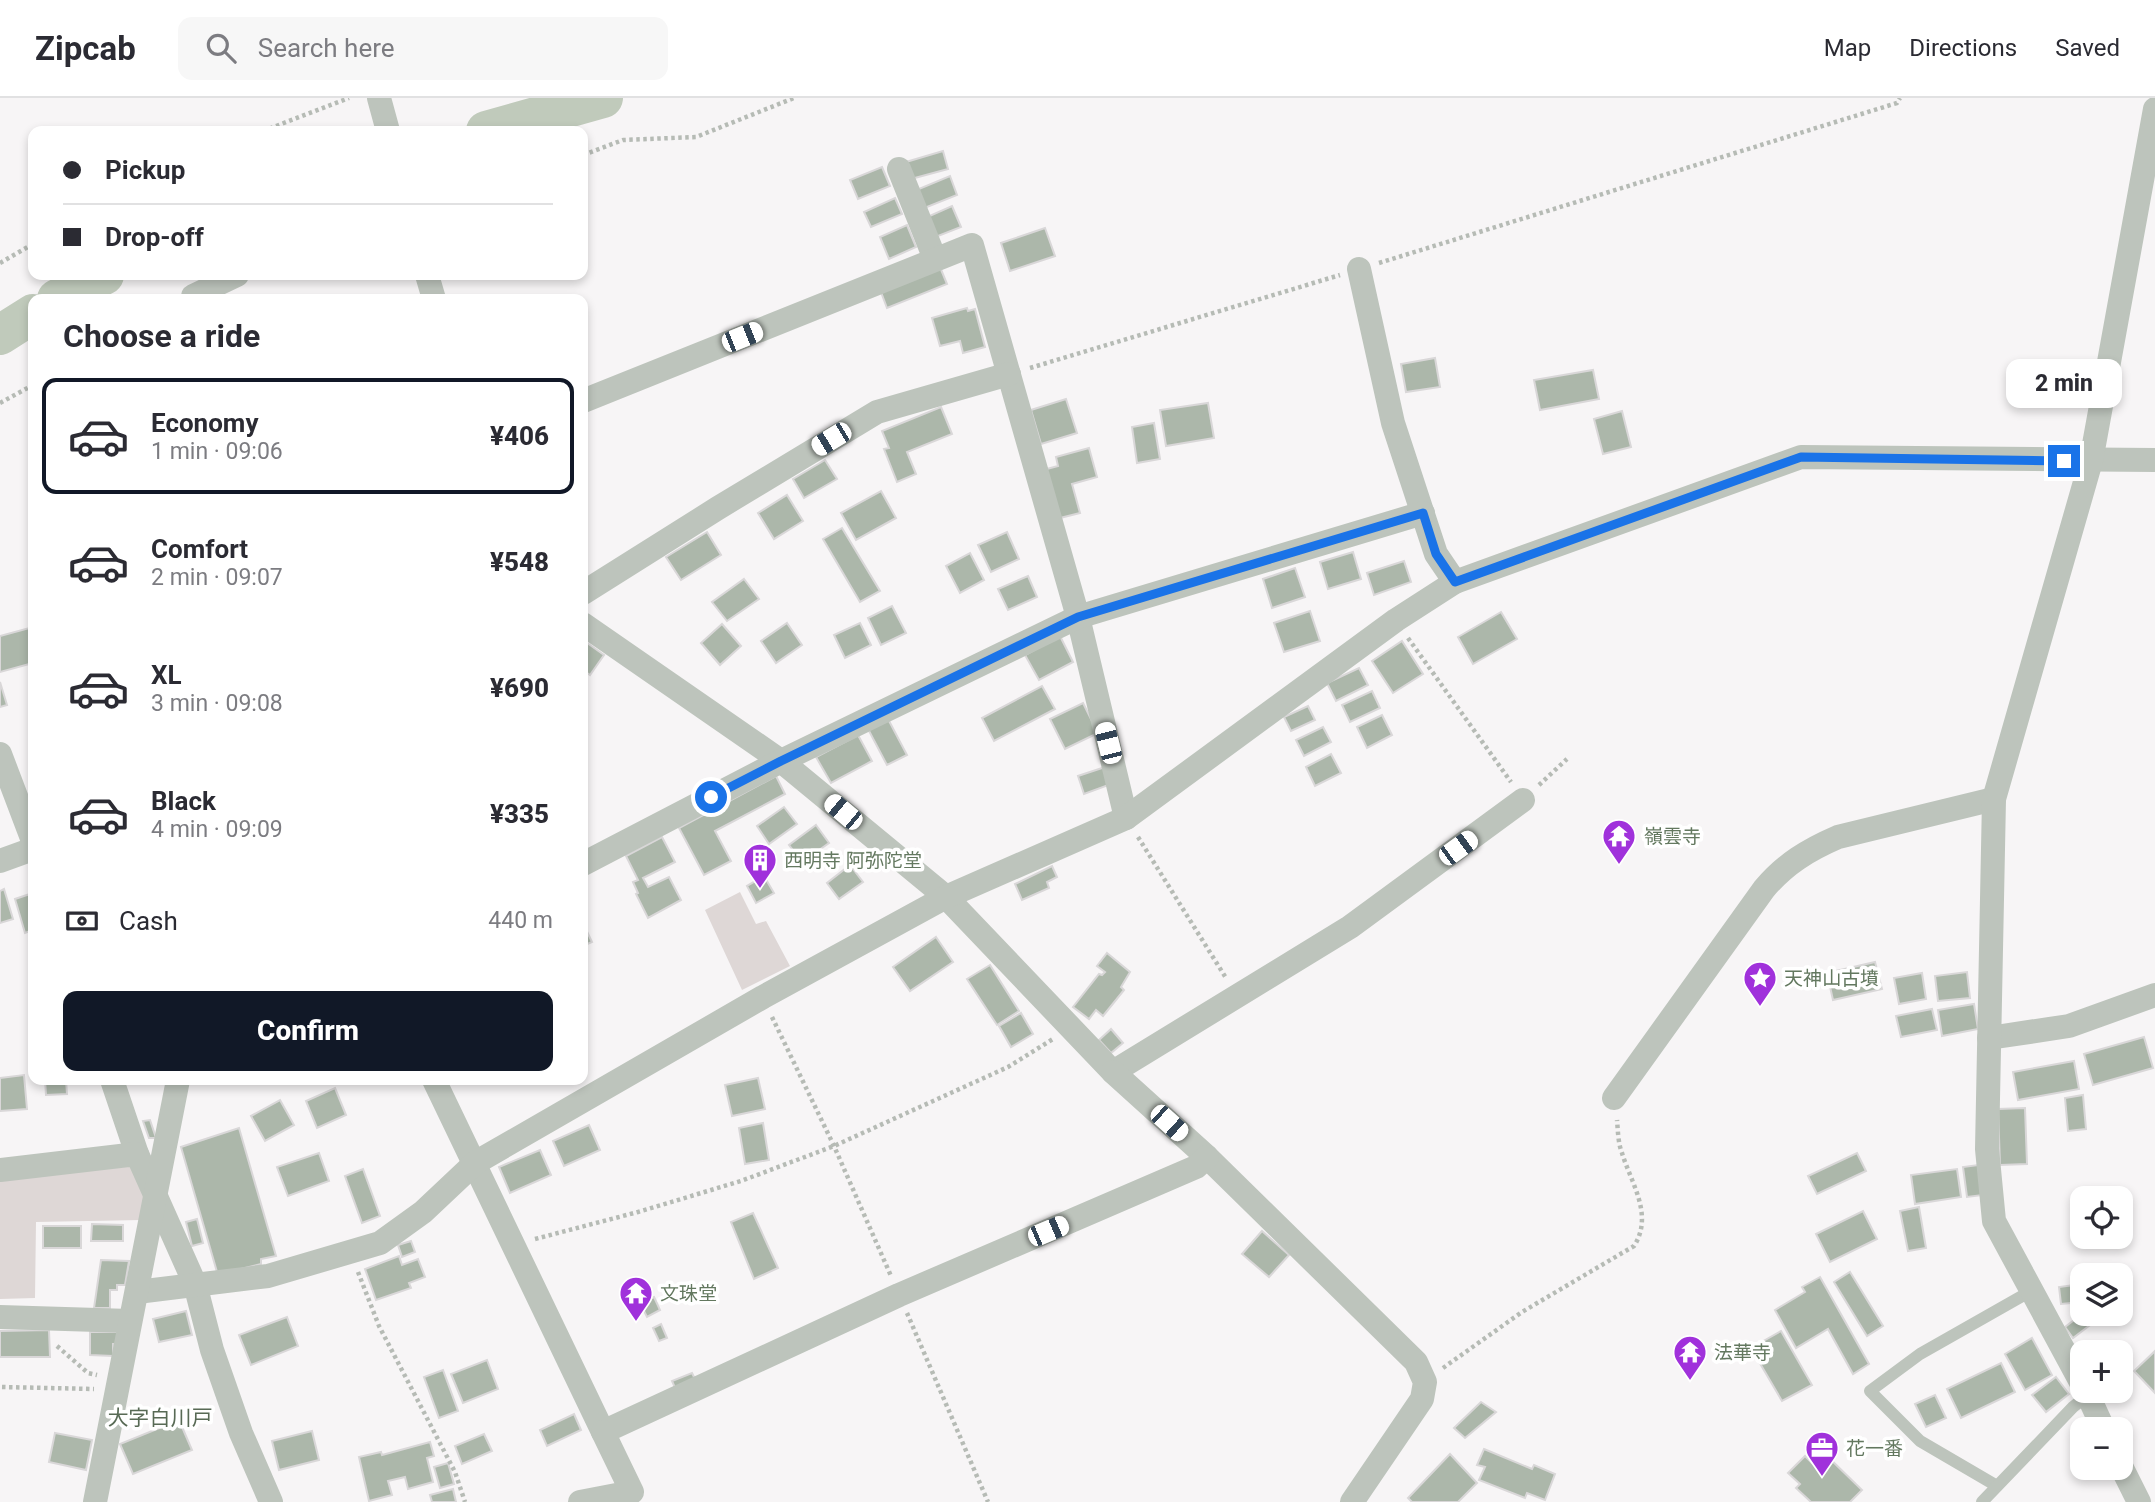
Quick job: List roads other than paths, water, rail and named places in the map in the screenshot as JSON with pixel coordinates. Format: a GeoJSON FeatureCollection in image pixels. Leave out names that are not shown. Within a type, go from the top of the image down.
{"type":"FeatureCollection","features":[{"type":"Feature","properties":{"kind":"street"},"geometry":{"type":"LineString","coordinates":[[379,98],[387,126]]}},
{"type":"Feature","properties":{"kind":"street"},"geometry":{"type":"LineString","coordinates":[[2070,1361],[1994,1221],[1987,1149],[1994,799],[2091,461],[2150,173],[2155,109]]}},
{"type":"Feature","properties":{"kind":"street"},"geometry":{"type":"LineString","coordinates":[[899,169],[935,258]]}},
{"type":"Feature","properties":{"kind":"street"},"geometry":{"type":"LineString","coordinates":[[588,399],[972,245],[1078,617],[1126,818]]}},
{"type":"Feature","properties":{"kind":"street"},"geometry":{"type":"LineString","coordinates":[[1359,269],[1393,423],[1436,554],[1455,582]]}},
{"type":"Feature","properties":{"kind":"street"},"geometry":{"type":"LineString","coordinates":[[197,294],[227,280]]}},
{"type":"Feature","properties":{"kind":"street"},"geometry":{"type":"LineString","coordinates":[[588,590],[877,412],[1009,374]]}},
{"type":"Feature","properties":{"kind":"street"},"geometry":{"type":"LineString","coordinates":[[136,1292],[268,1276],[380,1243],[423,1212],[475,1163],[763,997],[946,897],[1126,818],[1396,620],[1455,582],[1801,457],[2155,460]]}},
{"type":"Feature","properties":{"kind":"street"},"geometry":{"type":"LineString","coordinates":[[588,861],[781,761],[1078,617],[1423,513]]}},
{"type":"Feature","properties":{"kind":"street"},"geometry":{"type":"LineString","coordinates":[[588,627],[781,761],[946,897],[1113,1072],[1207,1157],[1416,1362],[1425,1382],[1422,1399],[1352,1502]]}},
{"type":"Feature","properties":{"kind":"street"},"geometry":{"type":"LineString","coordinates":[[0,754],[28,828]]}},
{"type":"Feature","properties":{"kind":"street"},"geometry":{"type":"LineString","coordinates":[[1614,1098],[1764,889],[1790,862],[1838,837],[1994,799]]}},
{"type":"Feature","properties":{"kind":"street"},"geometry":{"type":"LineString","coordinates":[[1113,1072],[1350,927],[1523,800]]}},
{"type":"Feature","properties":{"kind":"street"},"geometry":{"type":"LineString","coordinates":[[0,861],[28,851]]}},
{"type":"Feature","properties":{"kind":"street"},"geometry":{"type":"LineString","coordinates":[[1989,1038],[2069,1026],[2155,995]]}},
{"type":"Feature","properties":{"kind":"street"},"geometry":{"type":"LineString","coordinates":[[114,1085],[137,1154],[195,1284],[212,1350],[241,1433],[271,1502]]}},
{"type":"Feature","properties":{"kind":"street"},"geometry":{"type":"LineString","coordinates":[[94,1502],[177,1085]]}},
{"type":"Feature","properties":{"kind":"street"},"geometry":{"type":"LineString","coordinates":[[436,1085],[632,1492],[580,1502]]}},
{"type":"Feature","properties":{"kind":"street"},"geometry":{"type":"LineString","coordinates":[[0,1170],[137,1154]]}},
{"type":"Feature","properties":{"kind":"street"},"geometry":{"type":"LineString","coordinates":[[603,1432],[899,1295],[1196,1167],[1207,1157]]}},
{"type":"Feature","properties":{"kind":"street"},"geometry":{"type":"LineString","coordinates":[[0,1317],[131,1321]]}},
{"type":"Feature","properties":{"kind":"street"},"geometry":{"type":"LineString","coordinates":[[2128,1480],[2139,1502]]}},
{"type":"Feature","properties":{"kind":"lane"},"geometry":{"type":"LineString","coordinates":[[1997,1486],[1920,1441],[1870,1391],[1920,1354],[2031,1291]]}},
{"type":"Feature","properties":{"kind":"lane"},"geometry":{"type":"LineString","coordinates":[[1982,1502],[2075,1403]]}},
{"type":"Feature","properties":{"kind":"waterway"},"geometry":{"type":"LineString","coordinates":[[504,126],[603,98]]}},
{"type":"Feature","properties":{"kind":"waterway"},"geometry":{"type":"LineString","coordinates":[[67,294],[94,280]]}},
{"type":"Feature","properties":{"kind":"waterway"},"geometry":{"type":"LineString","coordinates":[[0,335],[28,317]]}},
{"type":"Feature","properties":{"kind":"place","name":"嶺雲寺"},"geometry":{"type":"Point","coordinates":[1619,866]}},
{"type":"Feature","properties":{"kind":"place","name":"西明寺 阿弥陀堂"},"geometry":{"type":"Point","coordinates":[760,890]}},
{"type":"Feature","properties":{"kind":"place","name":"天神山古墳"},"geometry":{"type":"Point","coordinates":[1760,1008]}},
{"type":"Feature","properties":{"kind":"place","name":"文珠堂"},"geometry":{"type":"Point","coordinates":[636,1323]}},
{"type":"Feature","properties":{"kind":"place","name":"法華寺"},"geometry":{"type":"Point","coordinates":[1690,1382]}},
{"type":"Feature","properties":{"kind":"place","name":"花一番"},"geometry":{"type":"Point","coordinates":[1822,1478]}},
{"type":"Feature","properties":{"kind":"district","name":"大字白川戸"},"geometry":{"type":"Point","coordinates":[160,1418]}}]}
